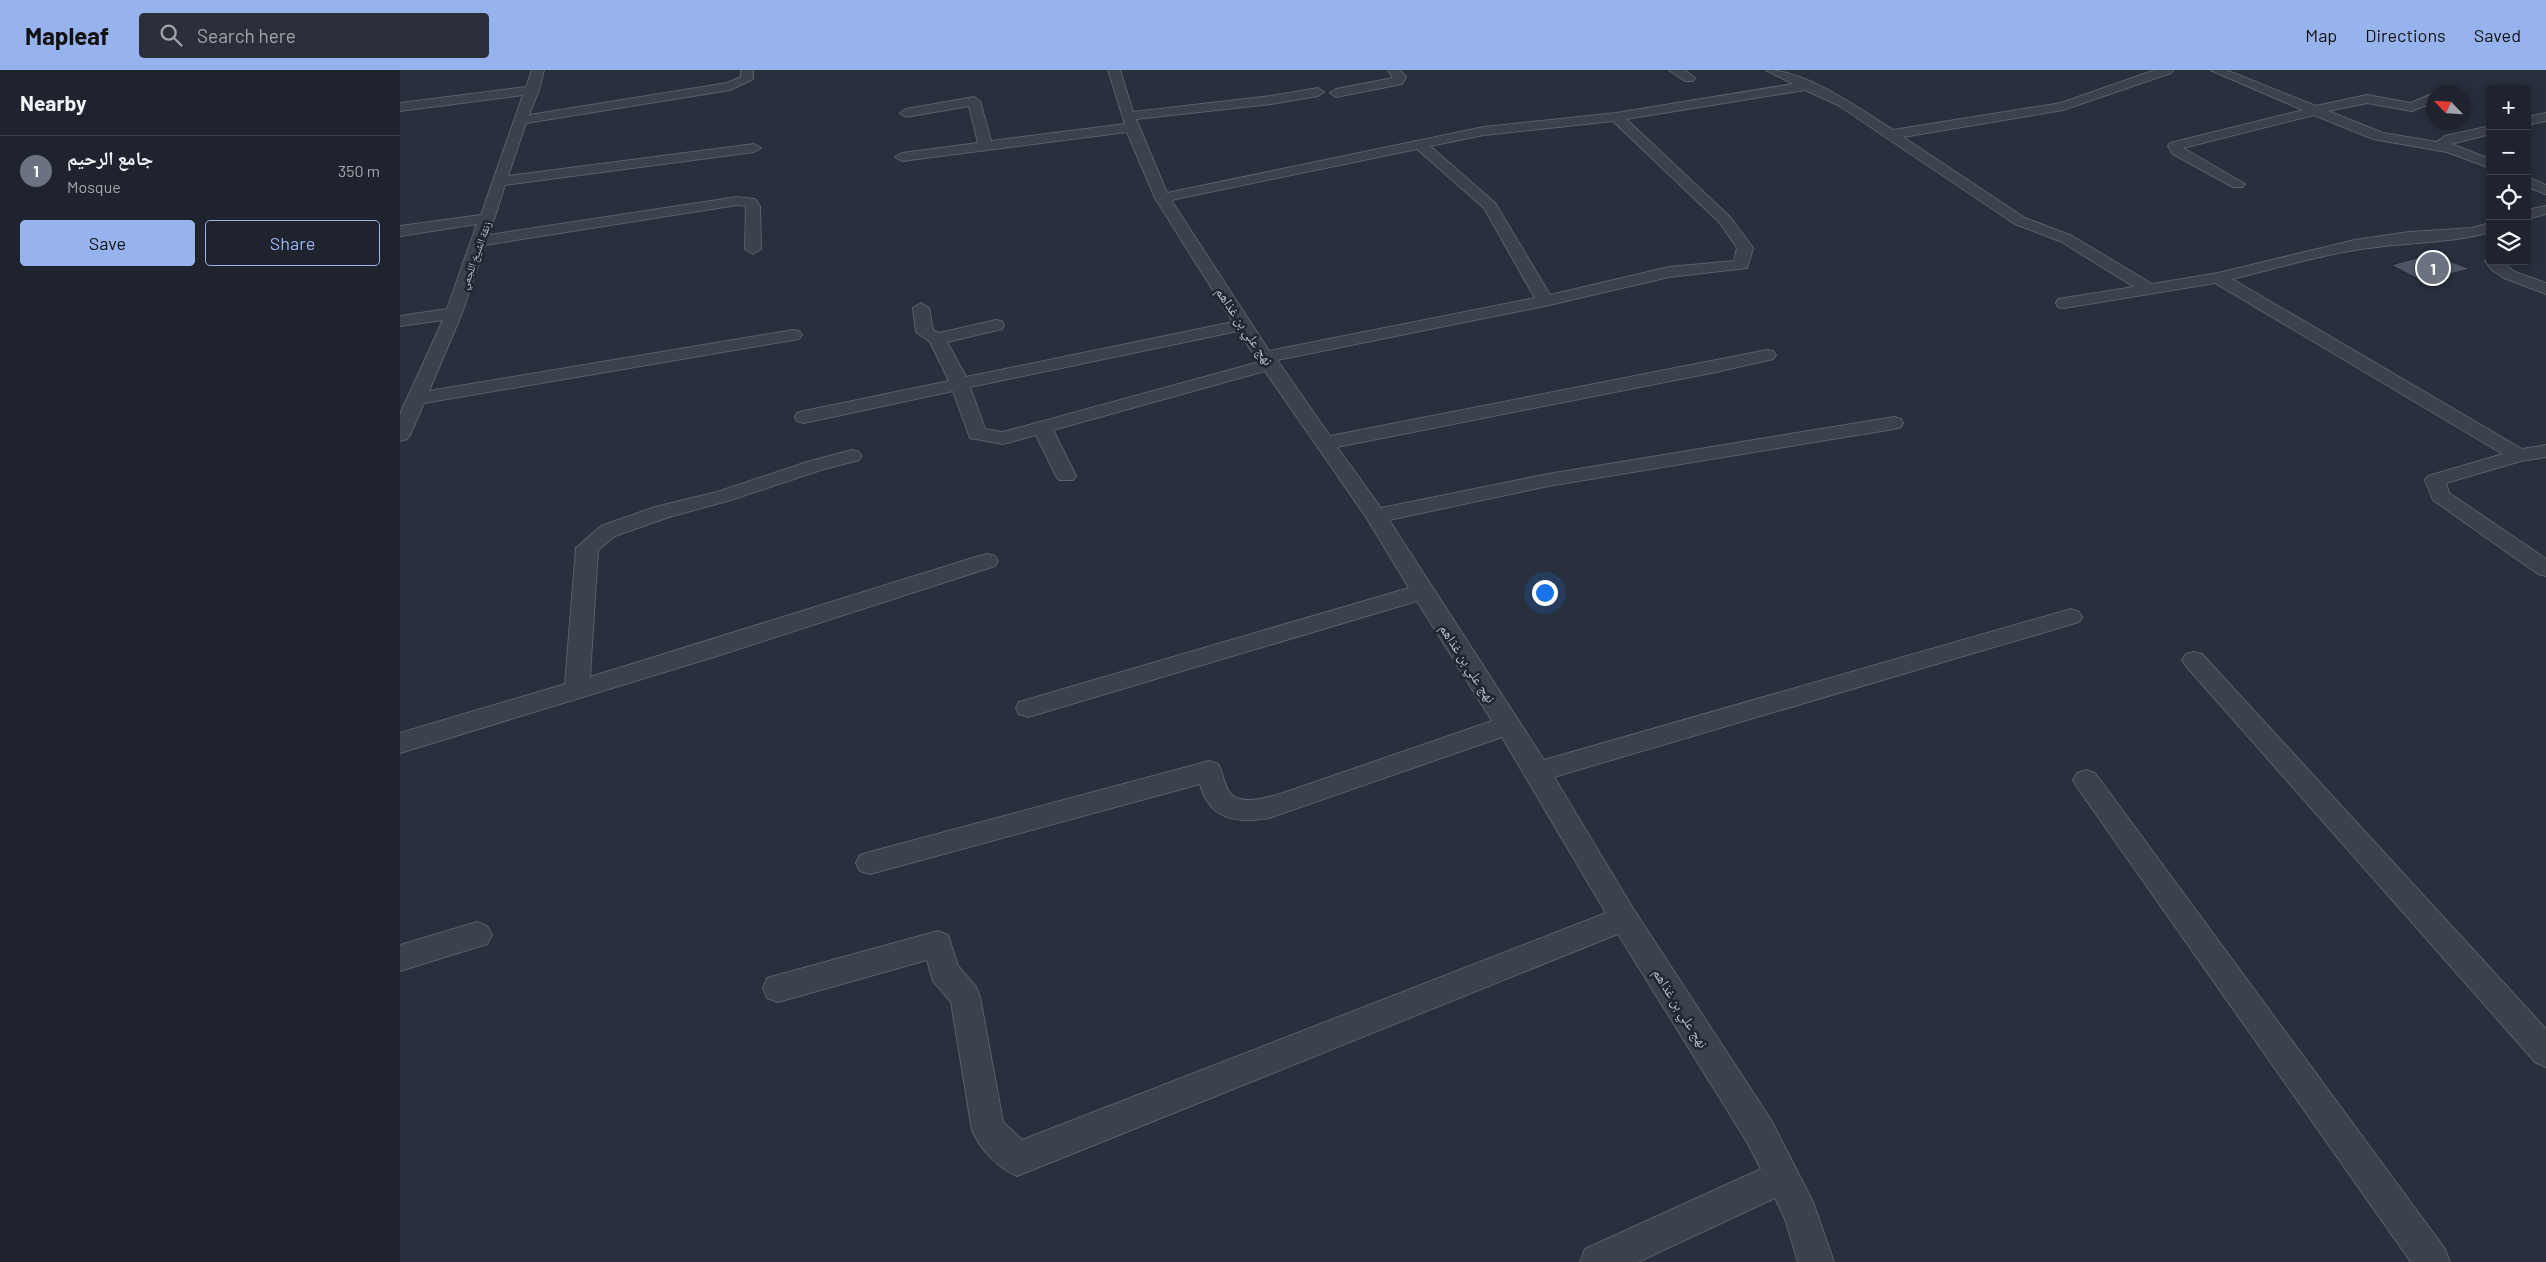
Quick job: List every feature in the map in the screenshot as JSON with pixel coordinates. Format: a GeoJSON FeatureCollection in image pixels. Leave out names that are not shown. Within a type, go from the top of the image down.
{"type":"FeatureCollection","features":[{"type":"Feature","properties":{"kind":"street","name":"زنقة الشيخ اللجمي"},"geometry":{"type":"LineString","coordinates":[[402,428],[418,398],[454,313],[533,90],[538,70]]}},
{"type":"Feature","properties":{"kind":"street"},"geometry":{"type":"LineString","coordinates":[[521,120],[730,86],[748,79],[747,70]]}},
{"type":"Feature","properties":{"kind":"street","name":"نهج علي بن غذاهم"},"geometry":{"type":"LineString","coordinates":[[1114,70],[1130,122],[1162,198],[1242,325],[1376,516],[1422,592],[1538,772],[1624,919],[1759,1131],[1801,1214],[1816,1262]]}},
{"type":"Feature","properties":{"kind":"street"},"geometry":{"type":"LineString","coordinates":[[1336,93],[1398,81],[1400,77],[1394,70]]}},
{"type":"Feature","properties":{"kind":"street"},"geometry":{"type":"LineString","coordinates":[[1675,70],[1689,78]]}},
{"type":"Feature","properties":{"kind":"street"},"geometry":{"type":"LineString","coordinates":[[1772,70],[1842,102],[2020,220],[2067,239],[2148,288]]}},
{"type":"Feature","properties":{"kind":"street"},"geometry":{"type":"LineString","coordinates":[[1890,134],[2063,106],[2167,70]]}},
{"type":"Feature","properties":{"kind":"street"},"geometry":{"type":"LineString","coordinates":[[2216,70],[2378,136],[2400,142],[2439,146],[2460,151],[2486,162]]}},
{"type":"Feature","properties":{"kind":"street"},"geometry":{"type":"LineString","coordinates":[[1162,198],[1484,131],[1616,117],[1806,86]]}},
{"type":"Feature","properties":{"kind":"street"},"geometry":{"type":"LineString","coordinates":[[400,107],[533,90]]}},
{"type":"Feature","properties":{"kind":"street"},"geometry":{"type":"LineString","coordinates":[[902,158],[1130,122],[1204,106],[1293,98],[1318,92]]}},
{"type":"Feature","properties":{"kind":"street"},"geometry":{"type":"LineString","coordinates":[[2238,184],[2178,151],[2175,146],[2314,110],[2367,99],[2412,107],[2426,101]]}},
{"type":"Feature","properties":{"kind":"street"},"geometry":{"type":"LineString","coordinates":[[906,113],[974,101],[986,146]]}},
{"type":"Feature","properties":{"kind":"street"},"geometry":{"type":"LineString","coordinates":[[921,308],[925,332],[937,339],[960,384],[977,434],[1003,438],[1268,360],[1545,301],[1669,272],[1741,265],[1745,248],[1725,220],[1616,117]]}},
{"type":"Feature","properties":{"kind":"street"},"geometry":{"type":"LineString","coordinates":[[2531,120],[2546,117]]}},
{"type":"Feature","properties":{"kind":"street"},"geometry":{"type":"LineString","coordinates":[[2439,146],[2450,139],[2486,131]]}},
{"type":"Feature","properties":{"kind":"street"},"geometry":{"type":"LineString","coordinates":[[1420,145],[1490,206],[1545,301]]}},
{"type":"Feature","properties":{"kind":"street"},"geometry":{"type":"LineString","coordinates":[[501,181],[754,148]]}},
{"type":"Feature","properties":{"kind":"street"},"geometry":{"type":"LineString","coordinates":[[2531,183],[2546,190]]}},
{"type":"Feature","properties":{"kind":"street"},"geometry":{"type":"LineString","coordinates":[[480,241],[738,201],[750,202],[753,206],[753,249]]}},
{"type":"Feature","properties":{"kind":"street"},"geometry":{"type":"LineString","coordinates":[[2531,214],[2546,210]]}},
{"type":"Feature","properties":{"kind":"street"},"geometry":{"type":"LineString","coordinates":[[400,231],[488,218]]}},
{"type":"Feature","properties":{"kind":"street"},"geometry":{"type":"LineString","coordinates":[[2064,302],[2218,278],[2355,245],[2409,237],[2473,232],[2486,228]]}},
{"type":"Feature","properties":{"kind":"street"},"geometry":{"type":"LineString","coordinates":[[2473,232],[2486,240]]}},
{"type":"Feature","properties":{"kind":"street"},"geometry":{"type":"LineString","coordinates":[[2496,265],[2498,269],[2508,274],[2546,289]]}},
{"type":"Feature","properties":{"kind":"street"},"geometry":{"type":"LineString","coordinates":[[2218,278],[2519,454]]}},
{"type":"Feature","properties":{"kind":"street"},"geometry":{"type":"LineString","coordinates":[[400,321],[454,313]]}},
{"type":"Feature","properties":{"kind":"street"},"geometry":{"type":"LineString","coordinates":[[937,339],[996,325]]}},
{"type":"Feature","properties":{"kind":"street"},"geometry":{"type":"LineString","coordinates":[[804,417],[1242,325]]}},
{"type":"Feature","properties":{"kind":"street"},"geometry":{"type":"LineString","coordinates":[[418,398],[793,335]]}},
{"type":"Feature","properties":{"kind":"street"},"geometry":{"type":"LineString","coordinates":[[1326,443],[1594,389],[1716,367],[1768,354]]}},
{"type":"Feature","properties":{"kind":"street"},"geometry":{"type":"LineString","coordinates":[[1376,516],[1548,480],[1894,423]]}},
{"type":"Feature","properties":{"kind":"street"},"geometry":{"type":"LineString","coordinates":[[1042,428],[1066,476]]}},
{"type":"Feature","properties":{"kind":"street"},"geometry":{"type":"LineString","coordinates":[[2546,450],[2519,454],[2435,480],[2440,496],[2546,569]]}},
{"type":"Feature","properties":{"kind":"street"},"geometry":{"type":"LineString","coordinates":[[577,690],[587,548],[608,531],[662,512],[724,496],[814,466],[852,456]]}},
{"type":"Feature","properties":{"kind":"street"},"geometry":{"type":"LineString","coordinates":[[400,743],[577,690],[987,561]]}},
{"type":"Feature","properties":{"kind":"street"},"geometry":{"type":"LineString","coordinates":[[1028,708],[1422,592]]}},
{"type":"Feature","properties":{"kind":"street"},"geometry":{"type":"LineString","coordinates":[[1538,772],[2071,617]]}},
{"type":"Feature","properties":{"kind":"street"},"geometry":{"type":"LineString","coordinates":[[2194,660],[2546,1052]]}},
{"type":"Feature","properties":{"kind":"street"},"geometry":{"type":"LineString","coordinates":[[870,863],[1209,771],[1219,799],[1233,808],[1256,810],[1285,803],[1508,725]]}},
{"type":"Feature","properties":{"kind":"street"},"geometry":{"type":"LineString","coordinates":[[2086,780],[2432,1262]]}},
{"type":"Feature","properties":{"kind":"street"},"geometry":{"type":"LineString","coordinates":[[778,988],[938,944],[944,972],[965,997],[988,1130],[1017,1159],[1624,919]]}},
{"type":"Feature","properties":{"kind":"street"},"geometry":{"type":"LineString","coordinates":[[400,958],[477,935]]}},
{"type":"Feature","properties":{"kind":"street"},"geometry":{"type":"LineString","coordinates":[[1598,1262],[1782,1177]]}},
{"type":"Feature","properties":{"kind":"building"},"geometry":{"type":"Polygon","coordinates":[[[2432,254],[2470,269],[2422,281],[2391,265],[2432,254]]]}},
{"type":"Feature","properties":{"kind":"place","name":"جامع الرحيم"},"geometry":{"type":"Point","coordinates":[2433,268]}}]}
